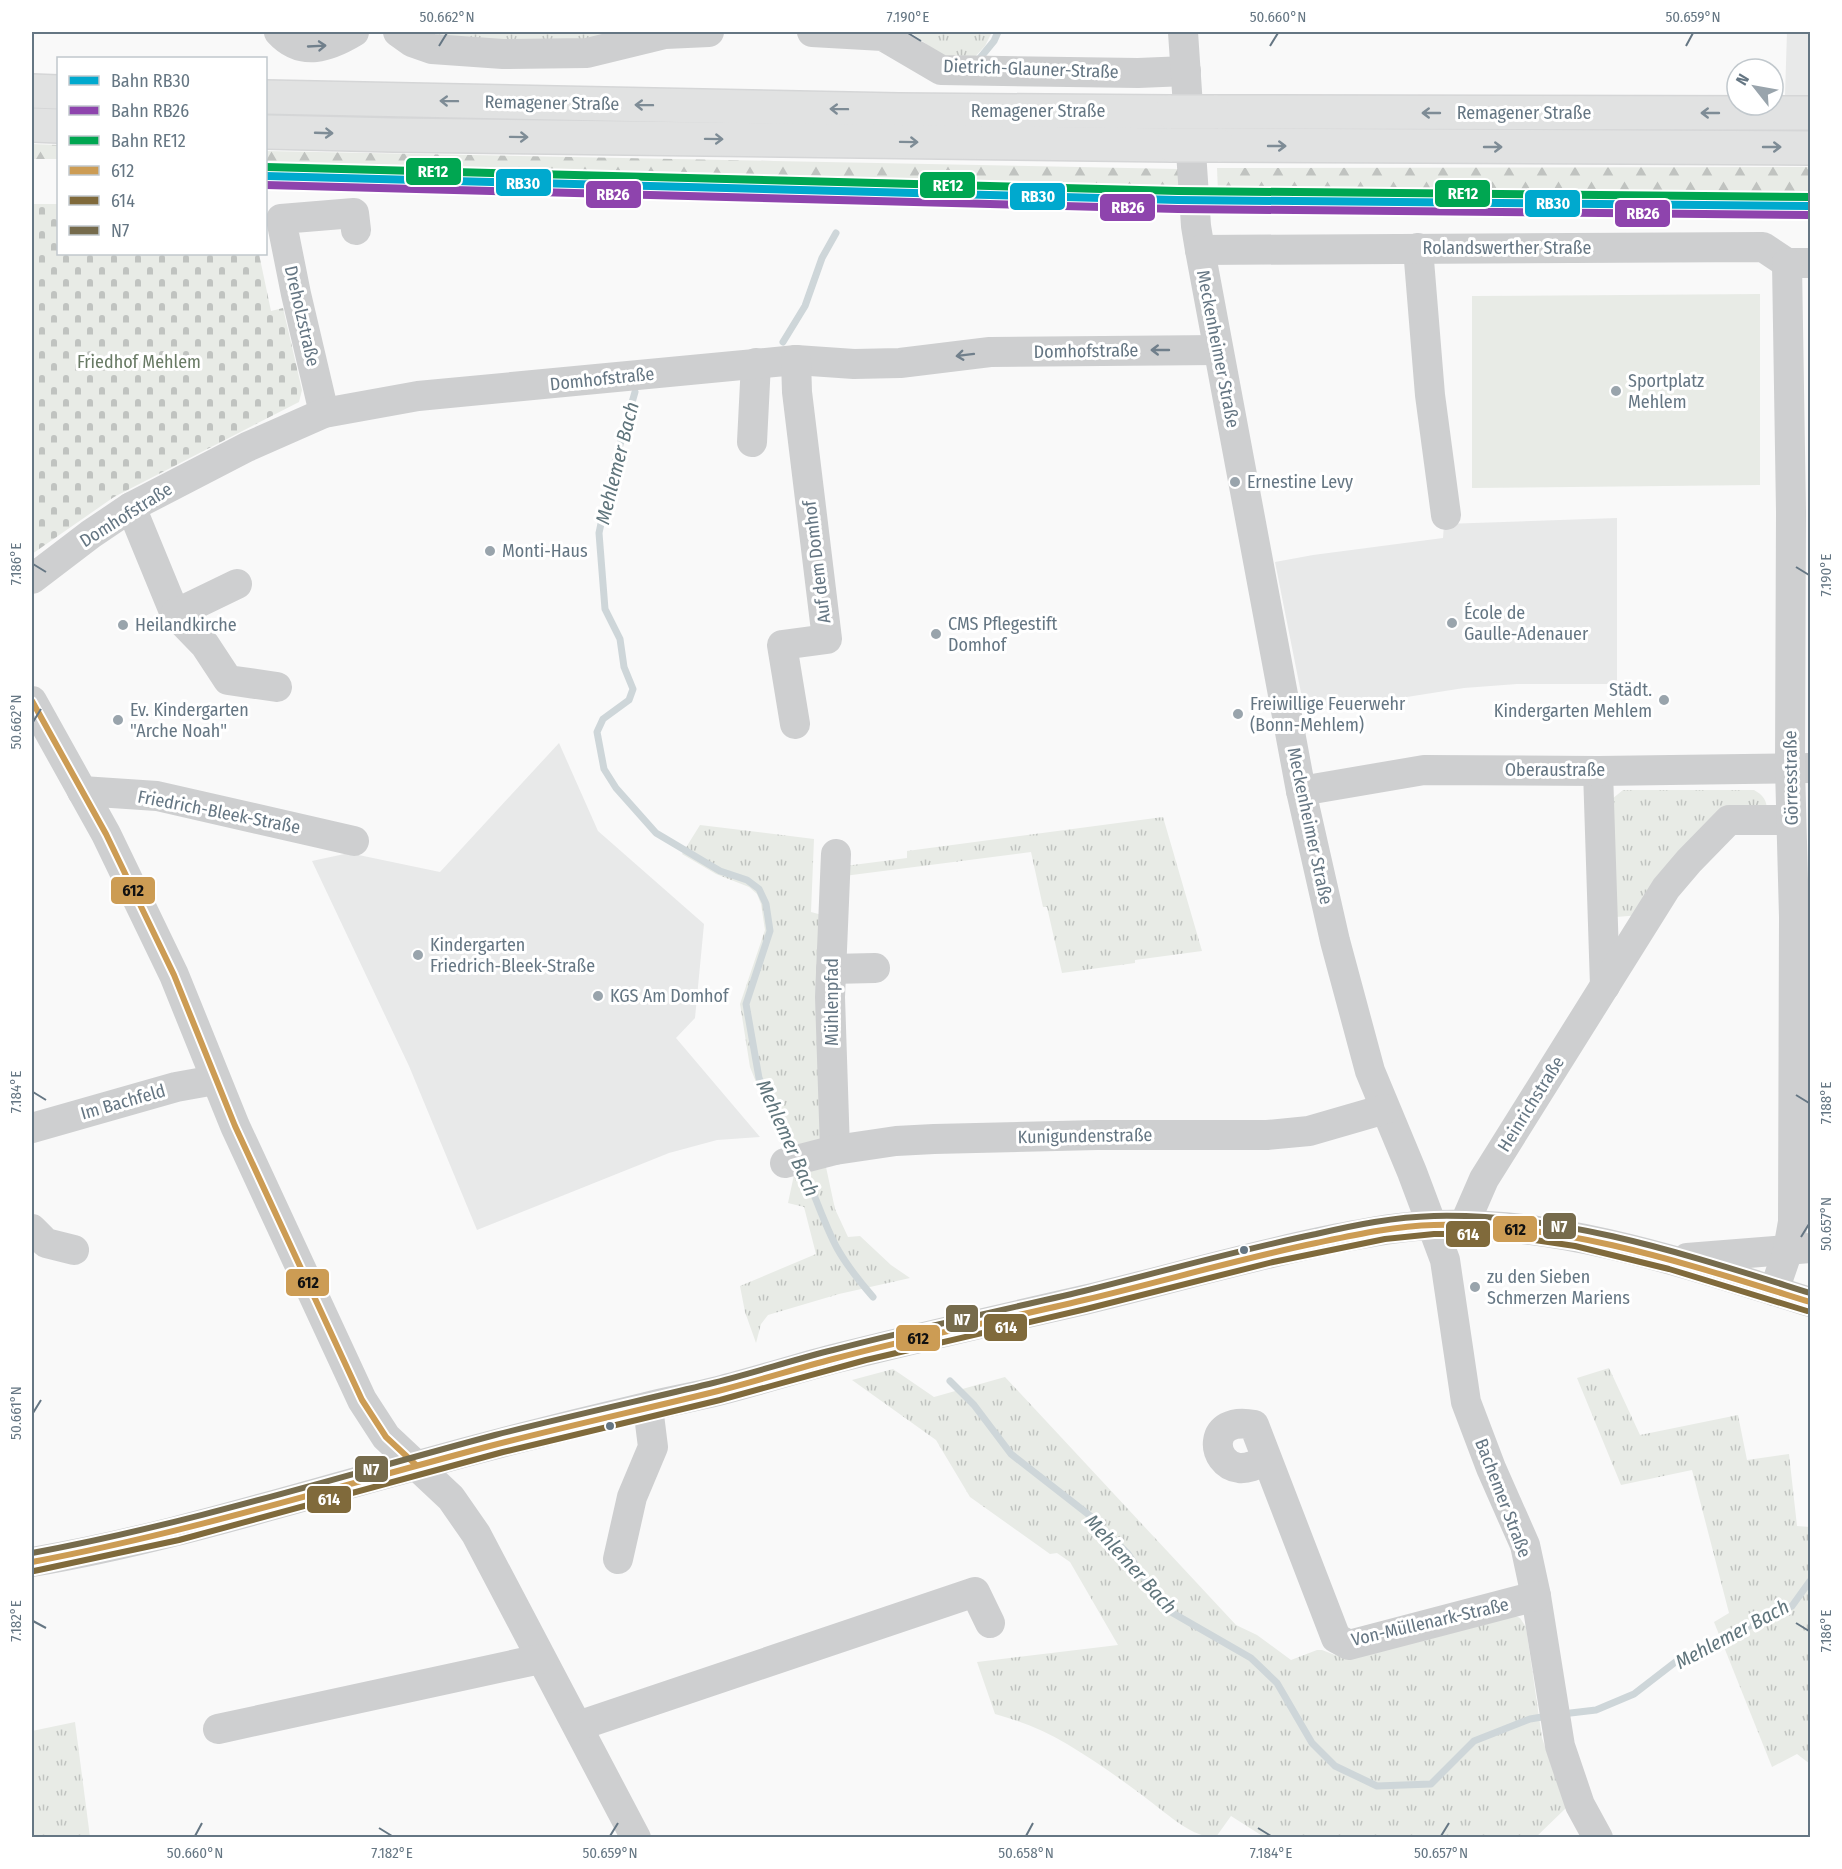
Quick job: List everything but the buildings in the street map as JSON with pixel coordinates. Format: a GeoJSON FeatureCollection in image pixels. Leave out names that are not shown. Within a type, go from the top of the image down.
{"type":"FeatureCollection","features":[{"type":"Feature","properties":{"kind":"main road"},"geometry":{"type":"LineString","coordinates":[[32,91],[57,92]]}},
{"type":"Feature","properties":{"kind":"main road","name":"Remagener Straße"},"geometry":{"type":"LineString","coordinates":[[267,97],[899,110],[1810,113]]}},
{"type":"Feature","properties":{"kind":"main road"},"geometry":{"type":"LineString","coordinates":[[32,125],[57,126]]}},
{"type":"Feature","properties":{"kind":"main road","name":"Remagener Straße"},"geometry":{"type":"LineString","coordinates":[[267,132],[1172,145],[1810,148]]}},
{"type":"Feature","properties":{"kind":"street"},"geometry":{"type":"LineString","coordinates":[[279,32],[295,44],[316,48],[336,42],[354,32]]}},
{"type":"Feature","properties":{"kind":"street"},"geometry":{"type":"LineString","coordinates":[[398,32],[412,42],[432,49],[503,54],[587,53],[665,34],[709,32]]}},
{"type":"Feature","properties":{"kind":"street","name":"Dietrich-Glauner-Straße"},"geometry":{"type":"LineString","coordinates":[[812,32],[883,36],[941,70],[1138,73],[1186,71]]}},
{"type":"Feature","properties":{"kind":"street","name":"Meckenheimer Straße"},"geometry":{"type":"LineString","coordinates":[[1183,32],[1196,226],[1301,791],[1336,949],[1370,1071],[1432,1225]]}},
{"type":"Feature","properties":{"kind":"street","name":"Dreholzstraße"},"geometry":{"type":"LineString","coordinates":[[324,412],[281,219],[354,213],[356,230]]}},
{"type":"Feature","properties":{"kind":"street","name":"Rolandswerther Straße"},"geometry":{"type":"LineString","coordinates":[[1200,250],[1762,247],[1799,262]]}},
{"type":"Feature","properties":{"kind":"street"},"geometry":{"type":"LineString","coordinates":[[1418,248],[1431,401],[1446,515]]}},
{"type":"Feature","properties":{"kind":"street","name":"Görresstraße"},"geometry":{"type":"LineString","coordinates":[[1774,1291],[1799,1249],[1793,1222],[1802,1002],[1791,820],[1800,768],[1799,262]]}},
{"type":"Feature","properties":{"kind":"street","name":"Domhofstraße"},"geometry":{"type":"LineString","coordinates":[[32,579],[131,507],[247,447],[324,412],[418,396],[796,360],[888,364],[990,352],[1218,350]]}},
{"type":"Feature","properties":{"kind":"street","name":"Auf dem Domhof"},"geometry":{"type":"LineString","coordinates":[[795,724],[782,645],[827,639],[797,392],[796,360]]}},
{"type":"Feature","properties":{"kind":"street"},"geometry":{"type":"LineString","coordinates":[[752,442],[756,363]]}},
{"type":"Feature","properties":{"kind":"street"},"geometry":{"type":"LineString","coordinates":[[131,507],[175,614],[205,645],[228,680],[277,687]]}},
{"type":"Feature","properties":{"kind":"street"},"geometry":{"type":"LineString","coordinates":[[175,614],[237,584]]}},
{"type":"Feature","properties":{"kind":"street"},"geometry":{"type":"LineString","coordinates":[[32,701],[106,834],[174,975],[215,1080],[362,1400],[386,1437],[451,1498],[476,1534],[636,1838]]}},
{"type":"Feature","properties":{"kind":"street","name":"Oberaustraße"},"geometry":{"type":"LineString","coordinates":[[1301,791],[1424,770],[1598,771],[1800,768]]}},
{"type":"Feature","properties":{"kind":"street"},"geometry":{"type":"LineString","coordinates":[[1598,771],[1605,986]]}},
{"type":"Feature","properties":{"kind":"street","name":"Friedrich-Bleek-Straße"},"geometry":{"type":"LineString","coordinates":[[82,791],[157,796],[354,841]]}},
{"type":"Feature","properties":{"kind":"street","name":"Heinrichstraße"},"geometry":{"type":"LineString","coordinates":[[1464,1225],[1484,1179],[1666,888],[1729,820],[1791,820]]}},
{"type":"Feature","properties":{"kind":"street","name":"Mühlenpfad"},"geometry":{"type":"LineString","coordinates":[[811,1156],[832,1097],[831,969],[836,854]]}},
{"type":"Feature","properties":{"kind":"street"},"geometry":{"type":"LineString","coordinates":[[831,969],[874,968]]}},
{"type":"Feature","properties":{"kind":"street","name":"Im Bachfeld"},"geometry":{"type":"LineString","coordinates":[[32,1128],[176,1087],[215,1080]]}},
{"type":"Feature","properties":{"kind":"street","name":"Kunigundenstraße"},"geometry":{"type":"LineString","coordinates":[[811,1156],[896,1141],[978,1137],[1267,1135],[1309,1131],[1385,1109]]}},
{"type":"Feature","properties":{"kind":"street"},"geometry":{"type":"LineString","coordinates":[[32,1562],[79,1554],[208,1524],[416,1465],[719,1391],[849,1355],[1349,1236],[1432,1225],[1501,1227],[1548,1232],[1669,1260],[1810,1302]]}},
{"type":"Feature","properties":{"kind":"street","name":"Bachemer Straße"},"geometry":{"type":"LineString","coordinates":[[1432,1225],[1445,1260],[1466,1402],[1491,1468],[1525,1545],[1536,1596],[1560,1746],[1580,1804],[1598,1838]]}},
{"type":"Feature","properties":{"kind":"street"},"geometry":{"type":"LineString","coordinates":[[32,1229],[46,1243],[74,1250]]}},
{"type":"Feature","properties":{"kind":"street"},"geometry":{"type":"LineString","coordinates":[[1669,1260],[1799,1249]]}},
{"type":"Feature","properties":{"kind":"street"},"geometry":{"type":"LineString","coordinates":[[618,1559],[632,1497],[653,1447],[648,1407]]}},
{"type":"Feature","properties":{"kind":"street","name":"Von-Müllenark-Straße"},"geometry":{"type":"LineString","coordinates":[[1267,1460],[1336,1638],[1349,1645],[1536,1596]]}},
{"type":"Feature","properties":{"kind":"street"},"geometry":{"type":"LineString","coordinates":[[578,1726],[975,1592],[990,1623]]}},
{"type":"Feature","properties":{"kind":"street"},"geometry":{"type":"LineString","coordinates":[[218,1729],[540,1659]]}},
{"type":"Feature","properties":{"kind":"shaded area"},"geometry":{"type":"Polygon","coordinates":[[[1787,32],[1810,32],[1810,95],[1785,95],[1787,32]]]}},
{"type":"Feature","properties":{"kind":"shaded area","name":"École de Gaulle-Adenauer"},"geometry":{"type":"Polygon","coordinates":[[[1617,518],[1617,684],[1517,684],[1464,688],[1305,713],[1275,562],[1443,538],[1444,524],[1617,518]]]}},
{"type":"Feature","properties":{"kind":"shaded area","name":"KGS Am Domhof"},"geometry":{"type":"Polygon","coordinates":[[[559,743],[598,831],[704,924],[695,1018],[676,1038],[760,1137],[717,1140],[669,1153],[477,1230],[409,1066],[312,861],[349,853],[440,872],[559,743]]]}},
{"type":"Feature","properties":{"kind":"green space"},"geometry":{"type":"Polygon","coordinates":[[[421,32],[638,32],[618,40],[440,41],[421,32]]]}},
{"type":"Feature","properties":{"kind":"green space"},"geometry":{"type":"Polygon","coordinates":[[[910,32],[992,32],[985,46],[972,60],[948,60],[910,32]]]}},
{"type":"Feature","properties":{"kind":"green space"},"geometry":{"type":"Polygon","coordinates":[[[32,144],[57,145],[57,159],[32,159],[32,144]]]}},
{"type":"Feature","properties":{"kind":"green space"},"geometry":{"type":"Polygon","coordinates":[[[267,151],[1178,169],[1180,188],[267,164],[267,151]]]}},
{"type":"Feature","properties":{"kind":"green space"},"geometry":{"type":"Polygon","coordinates":[[[1810,167],[1810,192],[1218,192],[1217,168],[1810,167]]]}},
{"type":"Feature","properties":{"kind":"green space","name":"Friedhof Mehlem"},"geometry":{"type":"Polygon","coordinates":[[[32,204],[57,204],[57,255],[259,255],[271,311],[283,308],[302,390],[299,402],[114,497],[32,554],[32,204]]]}},
{"type":"Feature","properties":{"kind":"green space","name":"Sportplatz Mehlem"},"geometry":{"type":"Polygon","coordinates":[[[1760,294],[1760,485],[1472,488],[1472,296],[1760,294]]]}},
{"type":"Feature","properties":{"kind":"green space"},"geometry":{"type":"Polygon","coordinates":[[[1623,790],[1754,790],[1764,798],[1767,811],[1724,811],[1641,915],[1616,917],[1612,799],[1623,790]]]}},
{"type":"Feature","properties":{"kind":"green space"},"geometry":{"type":"Polygon","coordinates":[[[1163,817],[1202,951],[1062,973],[1047,907],[1043,907],[1031,852],[844,876],[845,866],[907,858],[907,851],[1163,817]]]}},
{"type":"Feature","properties":{"kind":"green space"},"geometry":{"type":"Polygon","coordinates":[[[700,825],[814,839],[811,912],[826,916],[826,1167],[835,1209],[848,1237],[860,1236],[891,1265],[910,1278],[839,1294],[768,1315],[761,1324],[756,1343],[745,1312],[740,1286],[816,1254],[804,1207],[788,1203],[795,1170],[784,1153],[750,1067],[740,1004],[765,930],[761,904],[757,894],[749,887],[716,874],[682,854],[700,825]]]}},
{"type":"Feature","properties":{"kind":"green space"},"geometry":{"type":"Polygon","coordinates":[[[1609,1368],[1640,1435],[1738,1415],[1747,1460],[1789,1454],[1797,1526],[1810,1527],[1810,1764],[1797,1754],[1772,1767],[1714,1622],[1729,1613],[1692,1470],[1621,1485],[1577,1378],[1609,1368]]]}},
{"type":"Feature","properties":{"kind":"green space"},"geometry":{"type":"Polygon","coordinates":[[[893,1369],[934,1397],[1005,1377],[1236,1625],[1257,1635],[1291,1660],[1317,1650],[1348,1656],[1514,1615],[1520,1618],[1526,1627],[1542,1738],[1566,1808],[1535,1838],[1264,1837],[1231,1816],[1216,1837],[1208,1836],[1184,1826],[1112,1773],[1058,1739],[1032,1726],[995,1714],[977,1662],[1118,1645],[1070,1562],[1057,1553],[1050,1554],[970,1497],[936,1440],[852,1380],[893,1369]]]}},
{"type":"Feature","properties":{"kind":"green space"},"geometry":{"type":"Polygon","coordinates":[[[75,1722],[90,1837],[32,1837],[32,1731],[75,1722]]]}},
{"type":"Feature","properties":{"kind":"waterway","name":"Mehlemer Bach"},"geometry":{"type":"LineString","coordinates":[[980,58],[994,41],[998,32]]}},
{"type":"Feature","properties":{"kind":"waterway","name":"Mehlemer Bach"},"geometry":{"type":"LineString","coordinates":[[783,342],[805,306],[822,258],[836,233]]}},
{"type":"Feature","properties":{"kind":"waterway","name":"Mehlemer Bach"},"geometry":{"type":"LineString","coordinates":[[635,392],[611,476],[599,533],[605,609],[620,639],[624,667],[633,689],[629,700],[603,719],[597,732],[604,769],[616,788],[656,833],[720,871],[747,880],[759,889],[766,904],[770,931],[746,1004],[759,1078],[795,1154]]}},
{"type":"Feature","properties":{"kind":"waterway","name":"Mehlemer Bach"},"geometry":{"type":"LineString","coordinates":[[801,1166],[837,1248],[873,1297]]}},
{"type":"Feature","properties":{"kind":"waterway","name":"Mehlemer Bach"},"geometry":{"type":"LineString","coordinates":[[950,1381],[974,1405],[1011,1454],[1093,1518],[1128,1554],[1150,1587],[1171,1612],[1251,1658],[1277,1683],[1312,1743],[1335,1766],[1377,1786],[1431,1784],[1474,1741],[1530,1719],[1548,1716]]}},
{"type":"Feature","properties":{"kind":"waterway","name":"Mehlemer Bach"},"geometry":{"type":"LineString","coordinates":[[1562,1714],[1596,1710],[1634,1694],[1678,1660],[1792,1606],[1810,1581]]}},
{"type":"Feature","properties":{"kind":"rail line","name":"RE12"},"geometry":{"type":"LineString","coordinates":[[267,167],[1178,191],[1810,197]]}},
{"type":"Feature","properties":{"kind":"rail line","name":"RB30"},"geometry":{"type":"LineString","coordinates":[[267,176],[1178,200],[1810,206]]}},
{"type":"Feature","properties":{"kind":"rail line","name":"RB26"},"geometry":{"type":"LineString","coordinates":[[267,185],[1178,209],[1810,215]]}},
{"type":"Feature","properties":{"kind":"transit line","name":"612"},"geometry":{"type":"LineString","coordinates":[[32,701],[106,834],[174,975],[235,1126],[362,1400],[386,1437],[416,1465]]}},
{"type":"Feature","properties":{"kind":"transit line","name":"N7"},"geometry":{"type":"LineString","coordinates":[[32,1553],[206,1514],[495,1435],[725,1380],[864,1342],[1084,1291],[1258,1247],[1389,1220],[1434,1216],[1482,1217],[1530,1221],[1578,1229],[1672,1251],[1810,1293]]}},
{"type":"Feature","properties":{"kind":"transit line","name":"612"},"geometry":{"type":"LineString","coordinates":[[32,1562],[260,1509],[486,1447],[718,1391],[864,1351],[1084,1300],[1287,1249],[1389,1229],[1434,1225],[1482,1226],[1530,1230],[1578,1238],[1672,1260],[1810,1302]]}},
{"type":"Feature","properties":{"kind":"transit line","name":"614"},"geometry":{"type":"LineString","coordinates":[[34,1571],[179,1540],[503,1452],[720,1400],[866,1360],[1086,1309],[1273,1262],[1385,1239],[1434,1234],[1481,1234],[1575,1246],[1669,1269],[1807,1311]]}},
{"type":"Feature","properties":{"kind":"place","name":"Sportplatz Mehlem"},"geometry":{"type":"Point","coordinates":[1616,391]}},
{"type":"Feature","properties":{"kind":"place","name":"Ernestine Levy"},"geometry":{"type":"Point","coordinates":[1235,482]}},
{"type":"Feature","properties":{"kind":"place","name":"Monti-Haus"},"geometry":{"type":"Point","coordinates":[490,551]}},
{"type":"Feature","properties":{"kind":"place","name":"École de Gaulle-Adenauer"},"geometry":{"type":"Point","coordinates":[1452,623]}},
{"type":"Feature","properties":{"kind":"place","name":"Heilandkirche"},"geometry":{"type":"Point","coordinates":[123,625]}},
{"type":"Feature","properties":{"kind":"place","name":"CMS Pflegestift Domhof"},"geometry":{"type":"Point","coordinates":[936,634]}},
{"type":"Feature","properties":{"kind":"place","name":"Städt. Kindergarten Mehlem"},"geometry":{"type":"Point","coordinates":[1664,700]}},
{"type":"Feature","properties":{"kind":"place","name":"Freiwillige Feuerwehr (Bonn-Mehlem)"},"geometry":{"type":"Point","coordinates":[1238,714]}},
{"type":"Feature","properties":{"kind":"place","name":"Ev. Kindergarten \"Arche Noah\""},"geometry":{"type":"Point","coordinates":[118,720]}},
{"type":"Feature","properties":{"kind":"place","name":"Kindergarten Friedrich-Bleek-Straße"},"geometry":{"type":"Point","coordinates":[418,955]}},
{"type":"Feature","properties":{"kind":"place","name":"KGS Am Domhof"},"geometry":{"type":"Point","coordinates":[598,996]}},
{"type":"Feature","properties":{"kind":"place","name":"zu den Sieben Schmerzen Mariens"},"geometry":{"type":"Point","coordinates":[1475,1287]}}]}
